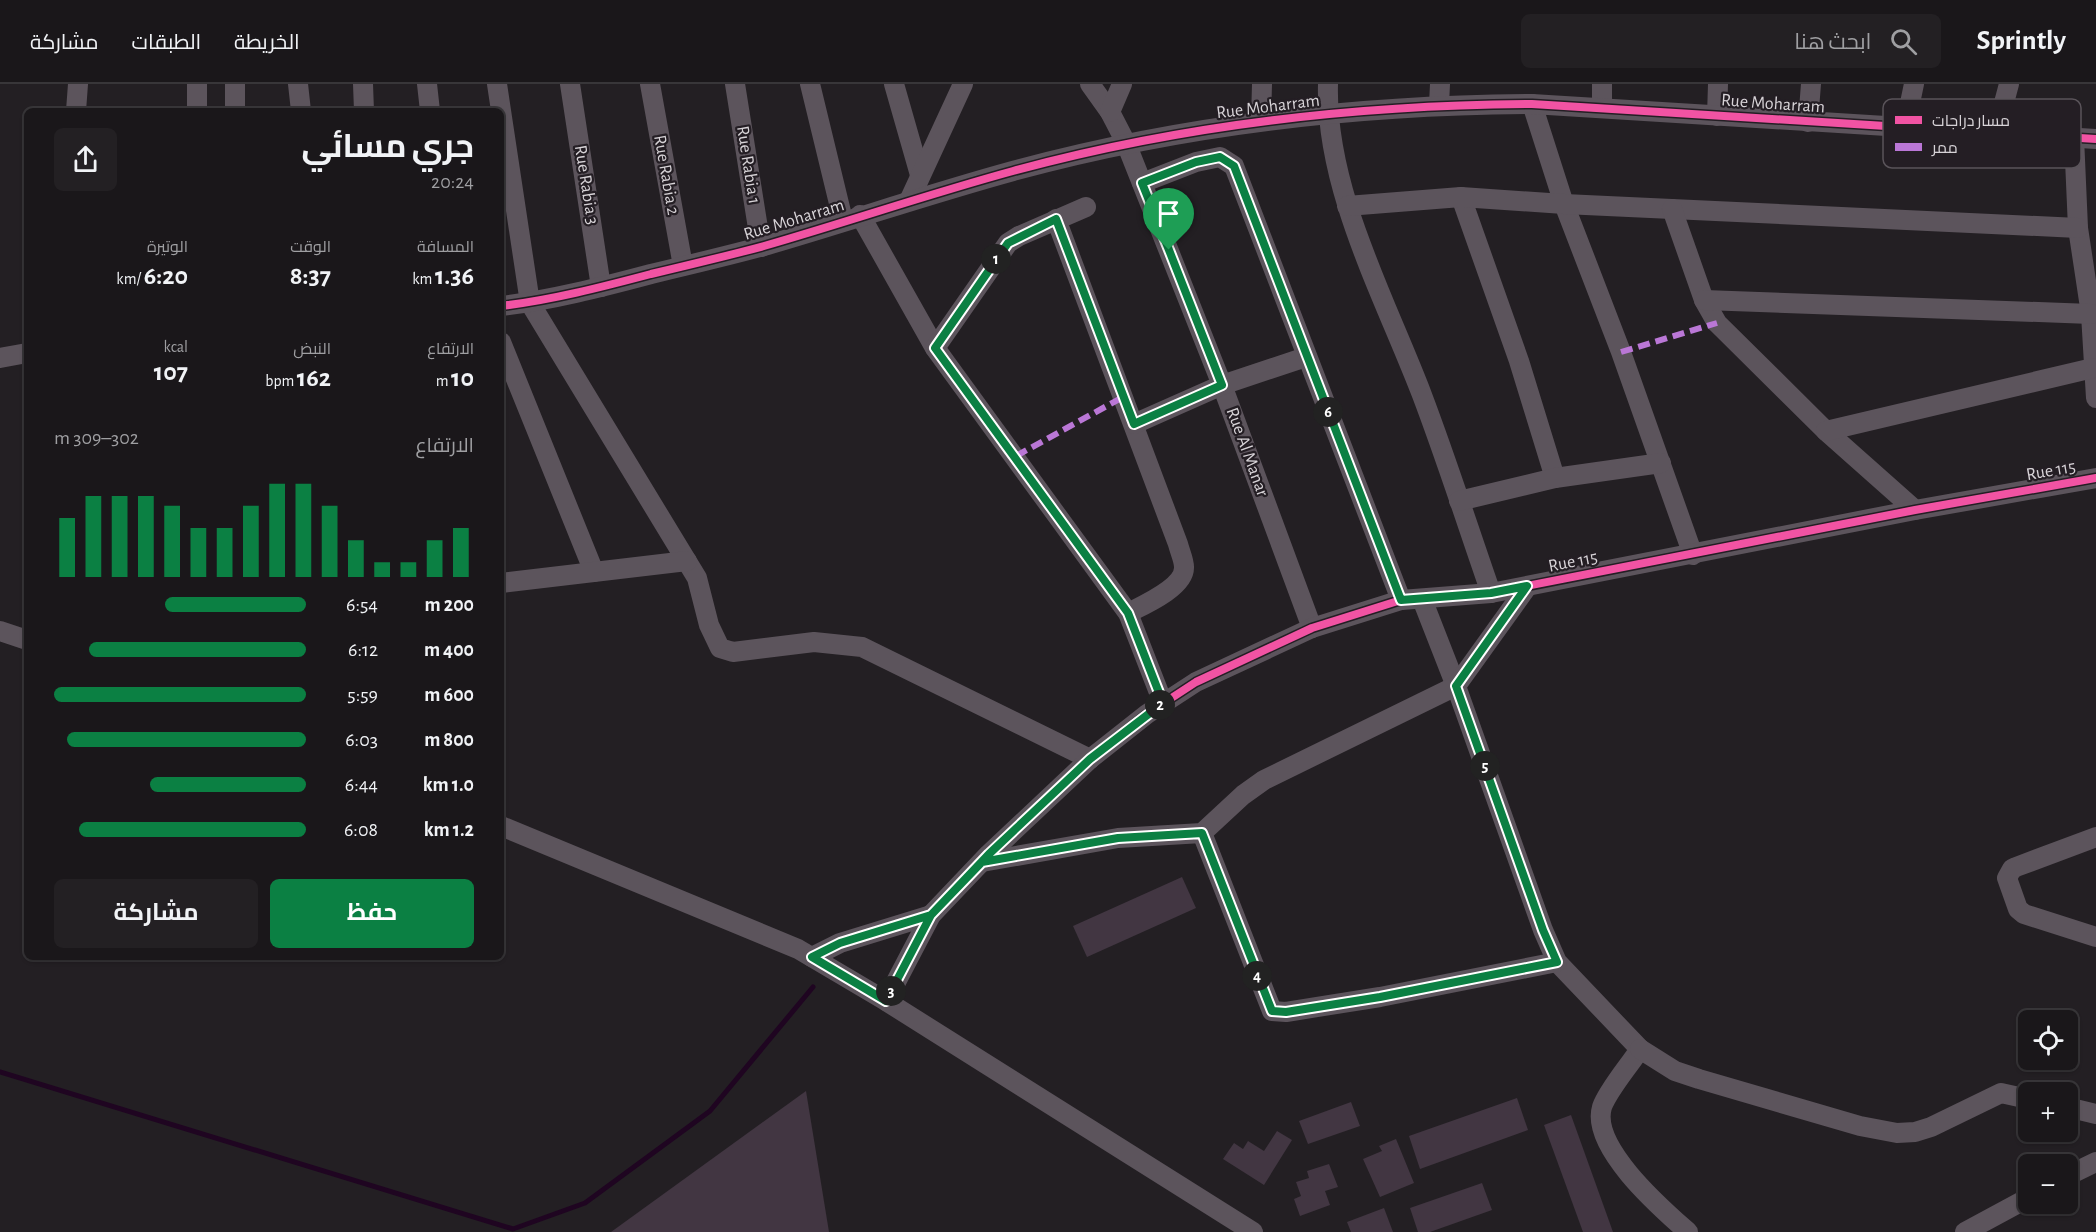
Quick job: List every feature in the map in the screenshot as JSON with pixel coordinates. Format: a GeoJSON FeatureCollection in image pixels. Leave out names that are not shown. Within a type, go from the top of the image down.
{"type":"FeatureCollection","features":[{"type":"Feature","properties":{"kind":"street"},"geometry":{"type":"LineString","coordinates":[[76,108],[78,84]]}},
{"type":"Feature","properties":{"kind":"street"},"geometry":{"type":"LineString","coordinates":[[197,84],[197,108]]}},
{"type":"Feature","properties":{"kind":"street"},"geometry":{"type":"LineString","coordinates":[[235,84],[235,108]]}},
{"type":"Feature","properties":{"kind":"street"},"geometry":{"type":"LineString","coordinates":[[298,84],[301,108]]}},
{"type":"Feature","properties":{"kind":"street"},"geometry":{"type":"LineString","coordinates":[[363,84],[364,108]]}},
{"type":"Feature","properties":{"kind":"street"},"geometry":{"type":"LineString","coordinates":[[427,84],[430,108]]}},
{"type":"Feature","properties":{"kind":"street"},"geometry":{"type":"LineString","coordinates":[[497,84],[501,108]]}},
{"type":"Feature","properties":{"kind":"street","name":"Rue Rabia 3"},"geometry":{"type":"LineString","coordinates":[[570,84],[601,287]]}},
{"type":"Feature","properties":{"kind":"street","name":"Rue Rabia 2"},"geometry":{"type":"LineString","coordinates":[[650,84],[683,266]]}},
{"type":"Feature","properties":{"kind":"street","name":"Rue Rabia 1"},"geometry":{"type":"LineString","coordinates":[[735,84],[761,247]]}},
{"type":"Feature","properties":{"kind":"street"},"geometry":{"type":"LineString","coordinates":[[810,84],[852,218],[935,348],[1128,613],[1163,703]]}},
{"type":"Feature","properties":{"kind":"street"},"geometry":{"type":"LineString","coordinates":[[894,84],[920,175]]}},
{"type":"Feature","properties":{"kind":"street"},"geometry":{"type":"LineString","coordinates":[[909,201],[963,84]]}},
{"type":"Feature","properties":{"kind":"street","name":"Rue Al Manar"},"geometry":{"type":"LineString","coordinates":[[1090,84],[1110,112],[1126,142],[1222,385],[1312,628]]}},
{"type":"Feature","properties":{"kind":"street"},"geometry":{"type":"LineString","coordinates":[[1110,112],[1122,84]]}},
{"type":"Feature","properties":{"kind":"street"},"geometry":{"type":"LineString","coordinates":[[1261,120],[1262,84]]}},
{"type":"Feature","properties":{"kind":"street"},"geometry":{"type":"LineString","coordinates":[[1328,84],[1327,115],[1347,206],[1422,395],[1491,593]]}},
{"type":"Feature","properties":{"kind":"street"},"geometry":{"type":"LineString","coordinates":[[1438,105],[1440,84]]}},
{"type":"Feature","properties":{"kind":"street"},"geometry":{"type":"LineString","coordinates":[[1602,84],[1602,108]]}},
{"type":"Feature","properties":{"kind":"street"},"geometry":{"type":"LineString","coordinates":[[1717,116],[1718,84]]}},
{"type":"Feature","properties":{"kind":"street"},"geometry":{"type":"LineString","coordinates":[[1808,122],[1811,84]]}},
{"type":"Feature","properties":{"kind":"street"},"geometry":{"type":"LineString","coordinates":[[1911,99],[1914,84]]}},
{"type":"Feature","properties":{"kind":"street"},"geometry":{"type":"LineString","coordinates":[[2005,99],[2009,84]]}},
{"type":"Feature","properties":{"kind":"street"},"geometry":{"type":"LineString","coordinates":[[1532,104],[1564,204],[1693,555]]}},
{"type":"Feature","properties":{"kind":"street","name":"Rue Moharram"},"geometry":{"type":"LineString","coordinates":[[504,306],[530,303],[601,287],[761,247],[909,201],[1126,142],[1261,120],[1438,105],[1532,104],[1883,126]]}},
{"type":"Feature","properties":{"kind":"street"},"geometry":{"type":"LineString","coordinates":[[504,130],[530,303],[697,578],[715,639],[726,651],[814,642],[862,647],[1090,759]]}},
{"type":"Feature","properties":{"kind":"street"},"geometry":{"type":"LineString","coordinates":[[2089,135],[2078,228],[2091,314],[2096,398]]}},
{"type":"Feature","properties":{"kind":"street"},"geometry":{"type":"LineString","coordinates":[[1142,183],[1196,162],[1220,157],[1234,166],[1401,600]]}},
{"type":"Feature","properties":{"kind":"street"},"geometry":{"type":"LineString","coordinates":[[1347,206],[1461,197],[1564,204],[2078,228]]}},
{"type":"Feature","properties":{"kind":"street"},"geometry":{"type":"LineString","coordinates":[[1461,197],[1519,361],[1555,478]]}},
{"type":"Feature","properties":{"kind":"street"},"geometry":{"type":"LineString","coordinates":[[935,348],[1008,243],[1086,207]]}},
{"type":"Feature","properties":{"kind":"street"},"geometry":{"type":"LineString","coordinates":[[1672,209],[1704,300],[1717,323],[1826,430],[1915,510]]}},
{"type":"Feature","properties":{"kind":"street"},"geometry":{"type":"LineString","coordinates":[[1056,219],[1134,424],[1178,544],[1184,568],[1181,579],[1166,592],[1128,613]]}},
{"type":"Feature","properties":{"kind":"street"},"geometry":{"type":"LineString","coordinates":[[1704,300],[2091,314]]}},
{"type":"Feature","properties":{"kind":"street"},"geometry":{"type":"LineString","coordinates":[[504,349],[594,572]]}},
{"type":"Feature","properties":{"kind":"street"},"geometry":{"type":"LineString","coordinates":[[0,358],[24,354]]}},
{"type":"Feature","properties":{"kind":"street"},"geometry":{"type":"LineString","coordinates":[[1134,424],[1222,385],[1306,357]]}},
{"type":"Feature","properties":{"kind":"street"},"geometry":{"type":"LineString","coordinates":[[1826,430],[2093,368]]}},
{"type":"Feature","properties":{"kind":"street"},"geometry":{"type":"LineString","coordinates":[[1459,501],[1555,478],[1661,463]]}},
{"type":"Feature","properties":{"kind":"street","name":"Rue 115"},"geometry":{"type":"LineString","coordinates":[[931,915],[982,862],[1090,759],[1163,703],[1196,682],[1312,628],[1401,600],[1491,593],[1915,510],[2096,478]]}},
{"type":"Feature","properties":{"kind":"street"},"geometry":{"type":"LineString","coordinates":[[504,583],[687,561]]}},
{"type":"Feature","properties":{"kind":"street"},"geometry":{"type":"LineString","coordinates":[[982,862],[1118,838],[1202,833],[1243,795],[1264,780],[1456,686],[1527,586]]}},
{"type":"Feature","properties":{"kind":"street"},"geometry":{"type":"LineString","coordinates":[[1422,598],[1456,686],[1543,930],[1557,962],[1640,1049],[1669,1068],[1699,1079],[1860,1126],[1897,1132],[1915,1132],[1931,1127],[2001,1093],[2018,1097]]}},
{"type":"Feature","properties":{"kind":"street"},"geometry":{"type":"LineString","coordinates":[[0,631],[24,639]]}},
{"type":"Feature","properties":{"kind":"street"},"geometry":{"type":"LineString","coordinates":[[504,827],[798,949],[886,1001],[1253,1232]]}},
{"type":"Feature","properties":{"kind":"street"},"geometry":{"type":"LineString","coordinates":[[1202,833],[1272,1011],[1286,1012],[1380,997],[1557,962]]}},
{"type":"Feature","properties":{"kind":"street"},"geometry":{"type":"LineString","coordinates":[[2096,837],[2016,867],[2012,869],[2007,878],[2018,909],[2024,914],[2096,937]]}},
{"type":"Feature","properties":{"kind":"street"},"geometry":{"type":"LineString","coordinates":[[812,957],[840,943],[931,915]]}},
{"type":"Feature","properties":{"kind":"street"},"geometry":{"type":"LineString","coordinates":[[886,1001],[931,915]]}},
{"type":"Feature","properties":{"kind":"street"},"geometry":{"type":"LineString","coordinates":[[1640,1049],[1602,1108],[1603,1126],[1610,1145],[1626,1172],[1653,1202],[1688,1232]]}},
{"type":"Feature","properties":{"kind":"street"},"geometry":{"type":"LineString","coordinates":[[2078,1110],[2096,1114]]}},
{"type":"Feature","properties":{"kind":"street"},"geometry":{"type":"LineString","coordinates":[[2078,1171],[2096,1162]]}},
{"type":"Feature","properties":{"kind":"street"},"geometry":{"type":"LineString","coordinates":[[1965,1232],[2018,1203]]}},
{"type":"Feature","properties":{"kind":"building"},"geometry":{"type":"Polygon","coordinates":[[[1182,877],[1196,908],[1087,957],[1073,926],[1182,877]]]}},
{"type":"Feature","properties":{"kind":"building"},"geometry":{"type":"Polygon","coordinates":[[[806,1091],[829,1232],[611,1232],[806,1091]]]}},
{"type":"Feature","properties":{"kind":"building"},"geometry":{"type":"Polygon","coordinates":[[[1517,1098],[1528,1130],[1420,1169],[1409,1136],[1517,1098]]]}},
{"type":"Feature","properties":{"kind":"building"},"geometry":{"type":"Polygon","coordinates":[[[1351,1102],[1360,1126],[1308,1144],[1299,1121],[1351,1102]]]}},
{"type":"Feature","properties":{"kind":"building"},"geometry":{"type":"Polygon","coordinates":[[[1571,1115],[1613,1232],[1583,1232],[1544,1125],[1571,1115]]]}},
{"type":"Feature","properties":{"kind":"building"},"geometry":{"type":"Polygon","coordinates":[[[1277,1131],[1292,1140],[1264,1185],[1223,1159],[1234,1143],[1243,1149],[1248,1141],[1264,1151],[1277,1131]]]}},
{"type":"Feature","properties":{"kind":"building"},"geometry":{"type":"Polygon","coordinates":[[[1396,1139],[1414,1183],[1380,1197],[1363,1159],[1382,1151],[1379,1146],[1396,1139]]]}},
{"type":"Feature","properties":{"kind":"building"},"geometry":{"type":"Polygon","coordinates":[[[1329,1164],[1338,1187],[1325,1191],[1330,1205],[1300,1216],[1294,1199],[1301,1196],[1296,1182],[1309,1178],[1307,1171],[1329,1164]]]}},
{"type":"Feature","properties":{"kind":"building"},"geometry":{"type":"Polygon","coordinates":[[[1482,1183],[1492,1210],[1430,1232],[1418,1232],[1410,1208],[1482,1183]]]}},
{"type":"Feature","properties":{"kind":"building"},"geometry":{"type":"Polygon","coordinates":[[[1384,1208],[1393,1232],[1351,1232],[1347,1222],[1384,1208]]]}},
{"type":"Feature","properties":{"kind":"waterway"},"geometry":{"type":"LineString","coordinates":[[0,1072],[513,1229],[585,1203],[710,1111],[813,987]]}},
{"type":"Feature","properties":{"kind":"marked path"},"geometry":{"type":"LineString","coordinates":[[1621,352],[1717,323]]}},
{"type":"Feature","properties":{"kind":"marked path"},"geometry":{"type":"LineString","coordinates":[[1016,456],[1123,397]]}},
{"type":"Feature","properties":{"kind":"cycle path"},"geometry":{"type":"LineString","coordinates":[[504,306],[577,293],[750,250],[982,180],[1077,155],[1141,141],[1270,121],[1400,108],[1532,104],[1883,126]]}},
{"type":"Feature","properties":{"kind":"cycle path"},"geometry":{"type":"LineString","coordinates":[[2081,138],[2096,139]]}},
{"type":"Feature","properties":{"kind":"cycle path"},"geometry":{"type":"LineString","coordinates":[[886,1001],[931,915],[989,854],[1090,759],[1147,714],[1196,682],[1312,628],[1401,600],[1491,593],[1915,510],[2096,478]]}},
{"type":"Feature","properties":{"kind":"route"},"geometry":{"type":"LineString","coordinates":[[1169,250],[1142,183],[1196,162],[1220,157],[1234,166],[1401,600],[1491,593],[1527,586],[1456,686],[1543,930],[1557,962],[1380,997],[1286,1012],[1272,1011],[1202,833],[1118,838],[982,862],[931,915],[886,1001],[812,957],[840,943],[931,915],[989,854],[1090,759],[1163,703],[1128,613],[1016,456],[935,348],[1008,243],[1056,219],[1134,424],[1222,385],[1169,250]]}}]}
